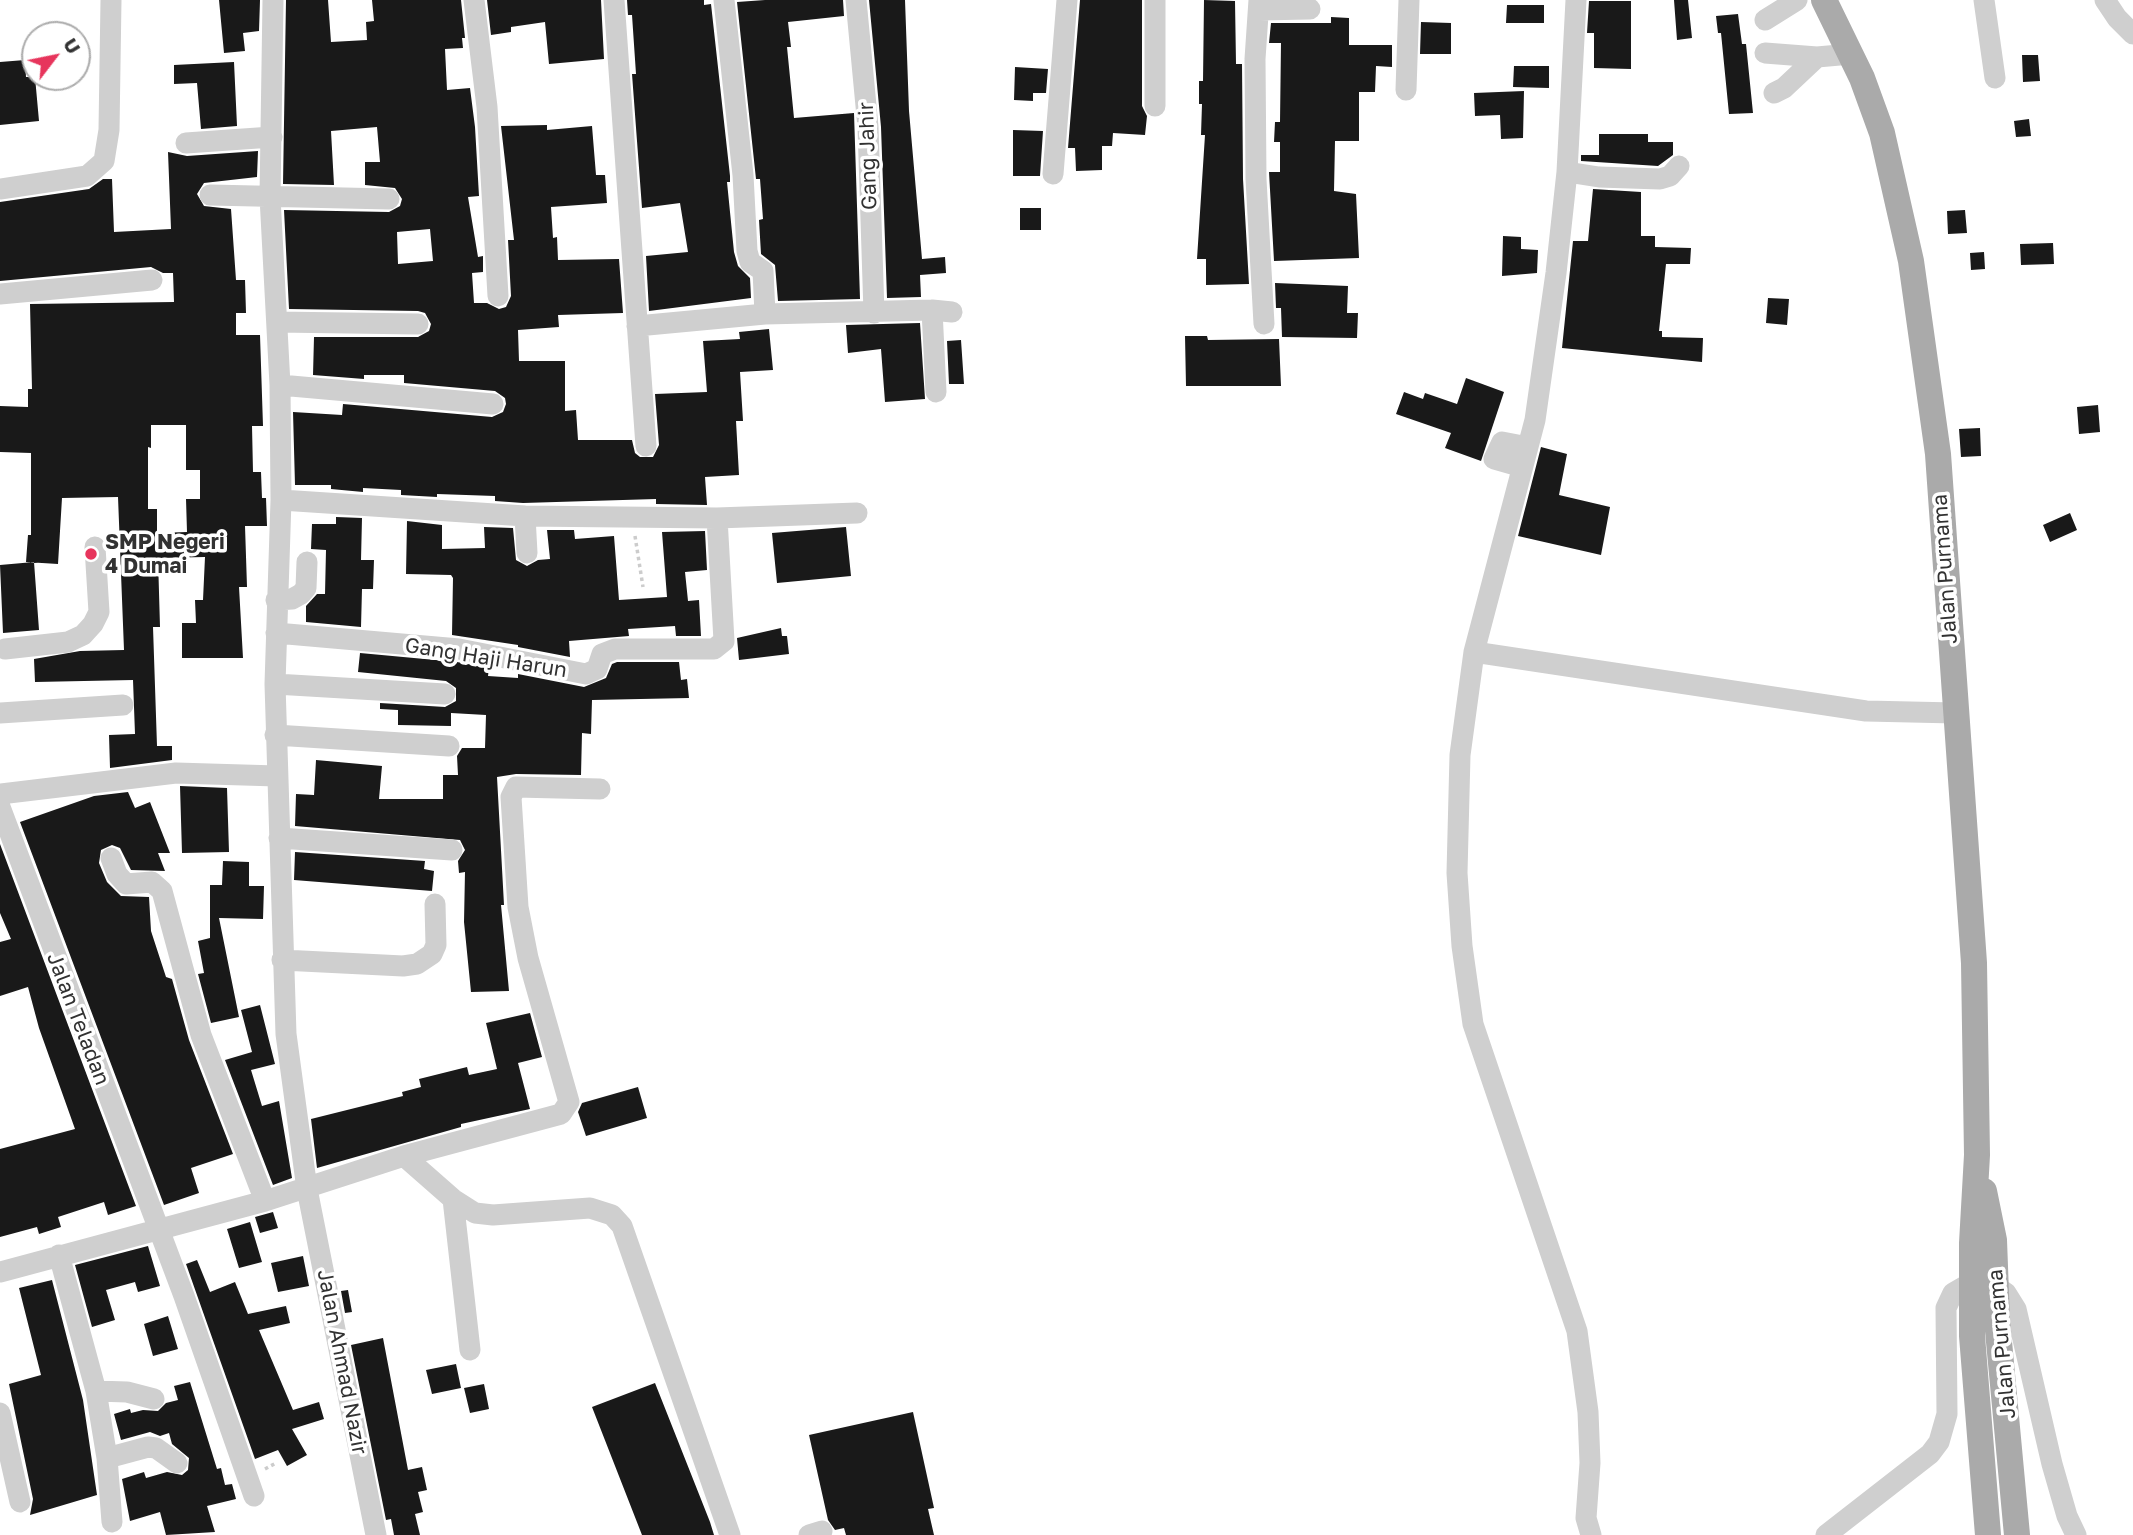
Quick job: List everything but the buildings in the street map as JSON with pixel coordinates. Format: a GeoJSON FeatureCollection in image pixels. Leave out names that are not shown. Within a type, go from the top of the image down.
{"type":"FeatureCollection","features":[{"type":"Feature","properties":{"kind":"main road","name":"Jalan Purnama"},"geometry":{"type":"LineString","coordinates":[[1824,0],[1851,54],[1882,133],[1911,261],[1938,454],[1974,963],[1984,1284],[2017,1535]]}},
{"type":"Feature","properties":{"kind":"main road","name":"Jalan Purnama"},"geometry":{"type":"LineString","coordinates":[[1984,1284],[1972,1336],[1988,1535]]}},
{"type":"Feature","properties":{"kind":"street"},"geometry":{"type":"LineString","coordinates":[[0,189],[87,176],[104,161],[109,130],[111,0]]}},
{"type":"Feature","properties":{"kind":"street","name":"Jalan Ahmad Nazir"},"geometry":{"type":"LineString","coordinates":[[273,0],[270,197],[280,386],[281,500],[276,600],[275,735],[286,1034],[307,1189],[376,1535]]}},
{"type":"Feature","properties":{"kind":"street"},"geometry":{"type":"LineString","coordinates":[[474,0],[487,107],[498,296]]}},
{"type":"Feature","properties":{"kind":"street"},"geometry":{"type":"LineString","coordinates":[[614,0],[646,446]]}},
{"type":"Feature","properties":{"kind":"street"},"geometry":{"type":"LineString","coordinates":[[724,0],[743,175],[747,251],[750,262],[763,271],[765,314]]}},
{"type":"Feature","properties":{"kind":"street","name":"Gang Jahir"},"geometry":{"type":"LineString","coordinates":[[856,0],[868,127],[874,313]]}},
{"type":"Feature","properties":{"kind":"street"},"geometry":{"type":"LineString","coordinates":[[1053,174],[1067,0]]}},
{"type":"Feature","properties":{"kind":"street"},"geometry":{"type":"LineString","coordinates":[[1154,106],[1155,0]]}},
{"type":"Feature","properties":{"kind":"street"},"geometry":{"type":"LineString","coordinates":[[1406,90],[1409,0]]}},
{"type":"Feature","properties":{"kind":"street"},"geometry":{"type":"LineString","coordinates":[[1577,0],[1567,172],[1555,287],[1535,420],[1474,652],[1460,755],[1457,873],[1462,946],[1473,1024],[1577,1331],[1588,1412],[1590,1463],[1586,1517],[1591,1535]]}},
{"type":"Feature","properties":{"kind":"street"},"geometry":{"type":"LineString","coordinates":[[1765,20],[1797,0]]}},
{"type":"Feature","properties":{"kind":"street"},"geometry":{"type":"LineString","coordinates":[[1984,0],[1995,78]]}},
{"type":"Feature","properties":{"kind":"street"},"geometry":{"type":"LineString","coordinates":[[2105,0],[2117,18],[2133,34]]}},
{"type":"Feature","properties":{"kind":"street"},"geometry":{"type":"LineString","coordinates":[[1264,324],[1256,179],[1255,59],[1259,5],[1310,9]]}},
{"type":"Feature","properties":{"kind":"street"},"geometry":{"type":"LineString","coordinates":[[1765,53],[1817,57],[1851,54]]}},
{"type":"Feature","properties":{"kind":"street"},"geometry":{"type":"LineString","coordinates":[[1773,93],[1784,88],[1817,57]]}},
{"type":"Feature","properties":{"kind":"street"},"geometry":{"type":"LineString","coordinates":[[186,143],[272,137]]}},
{"type":"Feature","properties":{"kind":"street"},"geometry":{"type":"LineString","coordinates":[[1567,172],[1599,177],[1660,179],[1670,176],[1679,166]]}},
{"type":"Feature","properties":{"kind":"street"},"geometry":{"type":"LineString","coordinates":[[210,195],[389,199]]}},
{"type":"Feature","properties":{"kind":"street"},"geometry":{"type":"LineString","coordinates":[[0,294],[152,280]]}},
{"type":"Feature","properties":{"kind":"street"},"geometry":{"type":"LineString","coordinates":[[637,326],[765,314],[942,311],[936,392]]}},
{"type":"Feature","properties":{"kind":"street"},"geometry":{"type":"LineString","coordinates":[[277,322],[418,324]]}},
{"type":"Feature","properties":{"kind":"street"},"geometry":{"type":"LineString","coordinates":[[280,386],[493,404]]}},
{"type":"Feature","properties":{"kind":"street"},"geometry":{"type":"LineString","coordinates":[[281,500],[525,516],[717,518],[857,513]]}},
{"type":"Feature","properties":{"kind":"street"},"geometry":{"type":"LineString","coordinates":[[525,516],[527,553]]}},
{"type":"Feature","properties":{"kind":"street","name":"Gang Haji Harun"},"geometry":{"type":"LineString","coordinates":[[276,633],[459,649],[586,674],[597,669],[606,650],[714,649],[724,641],[717,518]]}},
{"type":"Feature","properties":{"kind":"street"},"geometry":{"type":"LineString","coordinates":[[5,649],[68,642],[83,635],[93,624],[99,612],[95,547]]}},
{"type":"Feature","properties":{"kind":"street"},"geometry":{"type":"LineString","coordinates":[[276,600],[292,599],[306,588],[307,562]]}},
{"type":"Feature","properties":{"kind":"street"},"geometry":{"type":"LineString","coordinates":[[1474,652],[1866,711],[1955,713]]}},
{"type":"Feature","properties":{"kind":"street"},"geometry":{"type":"LineString","coordinates":[[275,684],[445,694]]}},
{"type":"Feature","properties":{"kind":"street"},"geometry":{"type":"LineString","coordinates":[[0,713],[123,705]]}},
{"type":"Feature","properties":{"kind":"street"},"geometry":{"type":"LineString","coordinates":[[275,735],[449,746]]}},
{"type":"Feature","properties":{"kind":"street"},"geometry":{"type":"LineString","coordinates":[[0,794],[176,774],[277,776]]}},
{"type":"Feature","properties":{"kind":"street"},"geometry":{"type":"LineString","coordinates":[[0,1272],[307,1189],[404,1156],[551,1118],[567,1108],[569,1102],[528,958],[518,908],[511,797],[516,787],[600,789]]}},
{"type":"Feature","properties":{"kind":"street","name":"Jalan Teladan"},"geometry":{"type":"LineString","coordinates":[[0,807],[159,1230],[254,1496]]}},
{"type":"Feature","properties":{"kind":"street"},"geometry":{"type":"LineString","coordinates":[[279,838],[452,850]]}},
{"type":"Feature","properties":{"kind":"street"},"geometry":{"type":"LineString","coordinates":[[111,858],[117,874],[126,884],[152,882],[162,891],[201,1035],[265,1201]]}},
{"type":"Feature","properties":{"kind":"street"},"geometry":{"type":"LineString","coordinates":[[282,960],[403,966],[417,964],[432,954],[436,944],[435,904]]}},
{"type":"Feature","properties":{"kind":"street"},"geometry":{"type":"LineString","coordinates":[[404,1156],[453,1199],[475,1213],[493,1216],[602,1209],[622,1226],[730,1535]]}},
{"type":"Feature","properties":{"kind":"street"},"geometry":{"type":"LineString","coordinates":[[453,1199],[470,1350]]}},
{"type":"Feature","properties":{"kind":"street"},"geometry":{"type":"LineString","coordinates":[[59,1255],[96,1391],[107,1458],[112,1522]]}},
{"type":"Feature","properties":{"kind":"street"},"geometry":{"type":"LineString","coordinates":[[1826,1535],[1930,1454],[1939,1442],[1947,1414],[1946,1308],[1953,1293],[1984,1284],[2006,1293],[2016,1308],[2052,1464],[2067,1516],[2076,1535]]}},
{"type":"Feature","properties":{"kind":"street"},"geometry":{"type":"LineString","coordinates":[[96,1391],[114,1390],[154,1399]]}},
{"type":"Feature","properties":{"kind":"street"},"geometry":{"type":"LineString","coordinates":[[0,1413],[20,1502]]}},
{"type":"Feature","properties":{"kind":"street"},"geometry":{"type":"LineString","coordinates":[[107,1458],[148,1447],[156,1448],[177,1463]]}},
{"type":"Feature","properties":{"kind":"path"},"geometry":{"type":"LineString","coordinates":[[632,517],[643,587]]}},
{"type":"Feature","properties":{"kind":"place","name":"SMP Negeri 4 Dumai"},"geometry":{"type":"Point","coordinates":[91,554]}}]}
